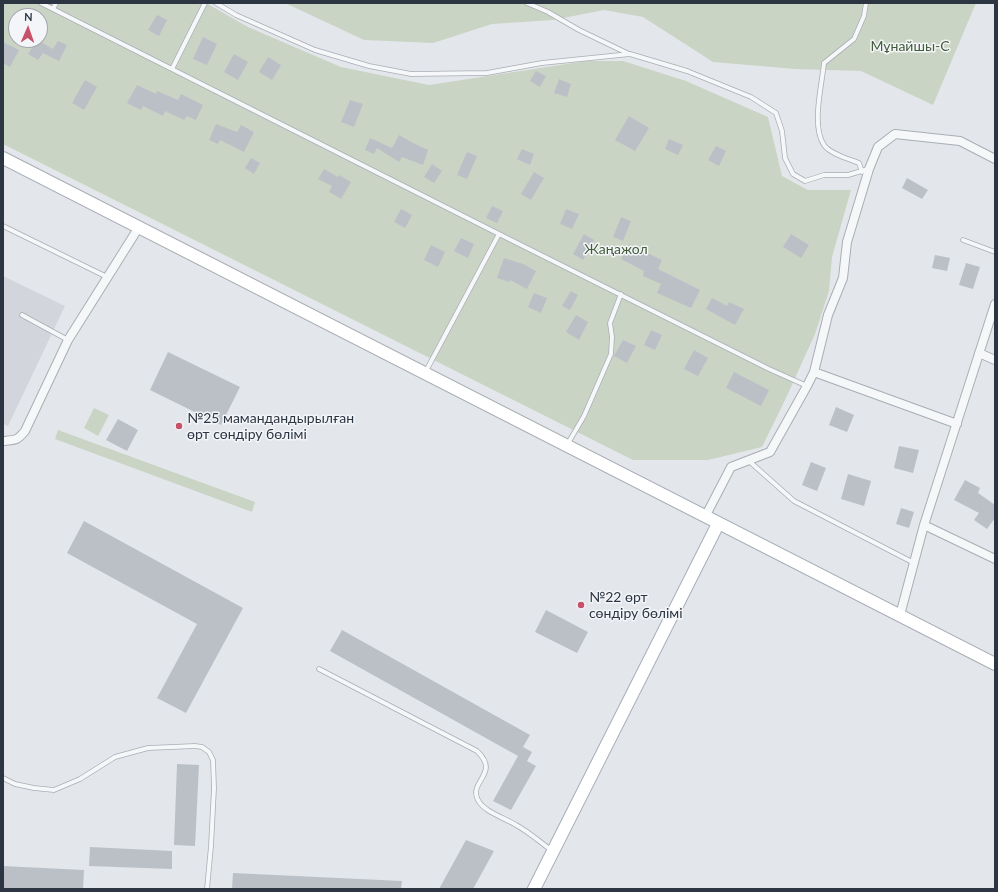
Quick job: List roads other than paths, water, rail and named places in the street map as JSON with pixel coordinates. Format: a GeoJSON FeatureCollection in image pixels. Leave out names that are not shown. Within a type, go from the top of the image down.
{"type":"FeatureCollection","features":[{"type":"Feature","properties":{"kind":"street"},"geometry":{"type":"LineString","coordinates":[[705,517],[731,468],[770,452],[814,372],[828,315],[843,278],[846,242],[866,170],[878,147],[895,134],[960,141],[995,159]]}},
{"type":"Feature","properties":{"kind":"street"},"geometry":{"type":"LineString","coordinates":[[3,158],[995,664]]}},
{"type":"Feature","properties":{"kind":"street"},"geometry":{"type":"LineString","coordinates":[[3,442],[14,441],[25,431],[68,340],[139,227]]}},
{"type":"Feature","properties":{"kind":"street"},"geometry":{"type":"LineString","coordinates":[[900,615],[924,525],[995,304]]}},
{"type":"Feature","properties":{"kind":"street"},"geometry":{"type":"LineString","coordinates":[[979,353],[995,360]]}},
{"type":"Feature","properties":{"kind":"street"},"geometry":{"type":"LineString","coordinates":[[814,372],[957,424]]}},
{"type":"Feature","properties":{"kind":"street"},"geometry":{"type":"LineString","coordinates":[[534,889],[718,524]]}},
{"type":"Feature","properties":{"kind":"street"},"geometry":{"type":"LineString","coordinates":[[924,525],[995,559]]}},
{"type":"Feature","properties":{"kind":"lane"},"geometry":{"type":"LineString","coordinates":[[41,3],[499,234],[769,369],[807,386]]}},
{"type":"Feature","properties":{"kind":"lane"},"geometry":{"type":"LineString","coordinates":[[53,9],[56,3]]}},
{"type":"Feature","properties":{"kind":"lane"},"geometry":{"type":"LineString","coordinates":[[172,69],[205,3]]}},
{"type":"Feature","properties":{"kind":"lane"},"geometry":{"type":"LineString","coordinates":[[216,3],[236,15],[315,50],[369,66],[411,74],[486,73],[542,63],[630,54]]}},
{"type":"Feature","properties":{"kind":"lane"},"geometry":{"type":"LineString","coordinates":[[527,3],[548,12],[579,30],[630,54],[687,71],[752,97],[776,113],[782,131],[785,158],[793,174],[805,180],[824,175],[848,175],[866,170],[859,163],[836,154],[824,145],[818,129],[818,114],[824,63],[854,39],[864,16],[866,3]]}},
{"type":"Feature","properties":{"kind":"lane"},"geometry":{"type":"LineString","coordinates":[[3,226],[108,277]]}},
{"type":"Feature","properties":{"kind":"lane"},"geometry":{"type":"LineString","coordinates":[[425,373],[499,234]]}},
{"type":"Feature","properties":{"kind":"lane"},"geometry":{"type":"LineString","coordinates":[[963,240],[995,252]]}},
{"type":"Feature","properties":{"kind":"lane"},"geometry":{"type":"LineString","coordinates":[[567,445],[584,416],[611,354],[612,337],[610,323],[621,294]]}},
{"type":"Feature","properties":{"kind":"lane"},"geometry":{"type":"LineString","coordinates":[[22,315],[68,340]]}},
{"type":"Feature","properties":{"kind":"lane"},"geometry":{"type":"LineString","coordinates":[[748,460],[794,501],[914,563]]}},
{"type":"Feature","properties":{"kind":"lane"},"geometry":{"type":"LineString","coordinates":[[319,669],[477,751],[483,758],[486,765],[485,773],[476,789],[477,799],[484,808],[518,825],[553,851]]}},
{"type":"Feature","properties":{"kind":"lane"},"geometry":{"type":"LineString","coordinates":[[3,778],[15,784],[54,790],[80,779],[115,757],[148,748],[195,746],[202,748],[209,752],[213,760],[214,788],[207,889]]}},
{"type":"Feature","properties":{"kind":"place","name":"№25 мамандандырылған өрт сөндіру бөлімі"},"geometry":{"type":"Point","coordinates":[179,426]}},
{"type":"Feature","properties":{"kind":"place","name":"№22 өрт сөндіру бөлімі"},"geometry":{"type":"Point","coordinates":[581,605]}},
{"type":"Feature","properties":{"kind":"park label","name":"Мұнайшы-С"},"geometry":{"type":"Point","coordinates":[910,46]}},
{"type":"Feature","properties":{"kind":"park label","name":"Жаңажол"},"geometry":{"type":"Point","coordinates":[616,249]}}]}
